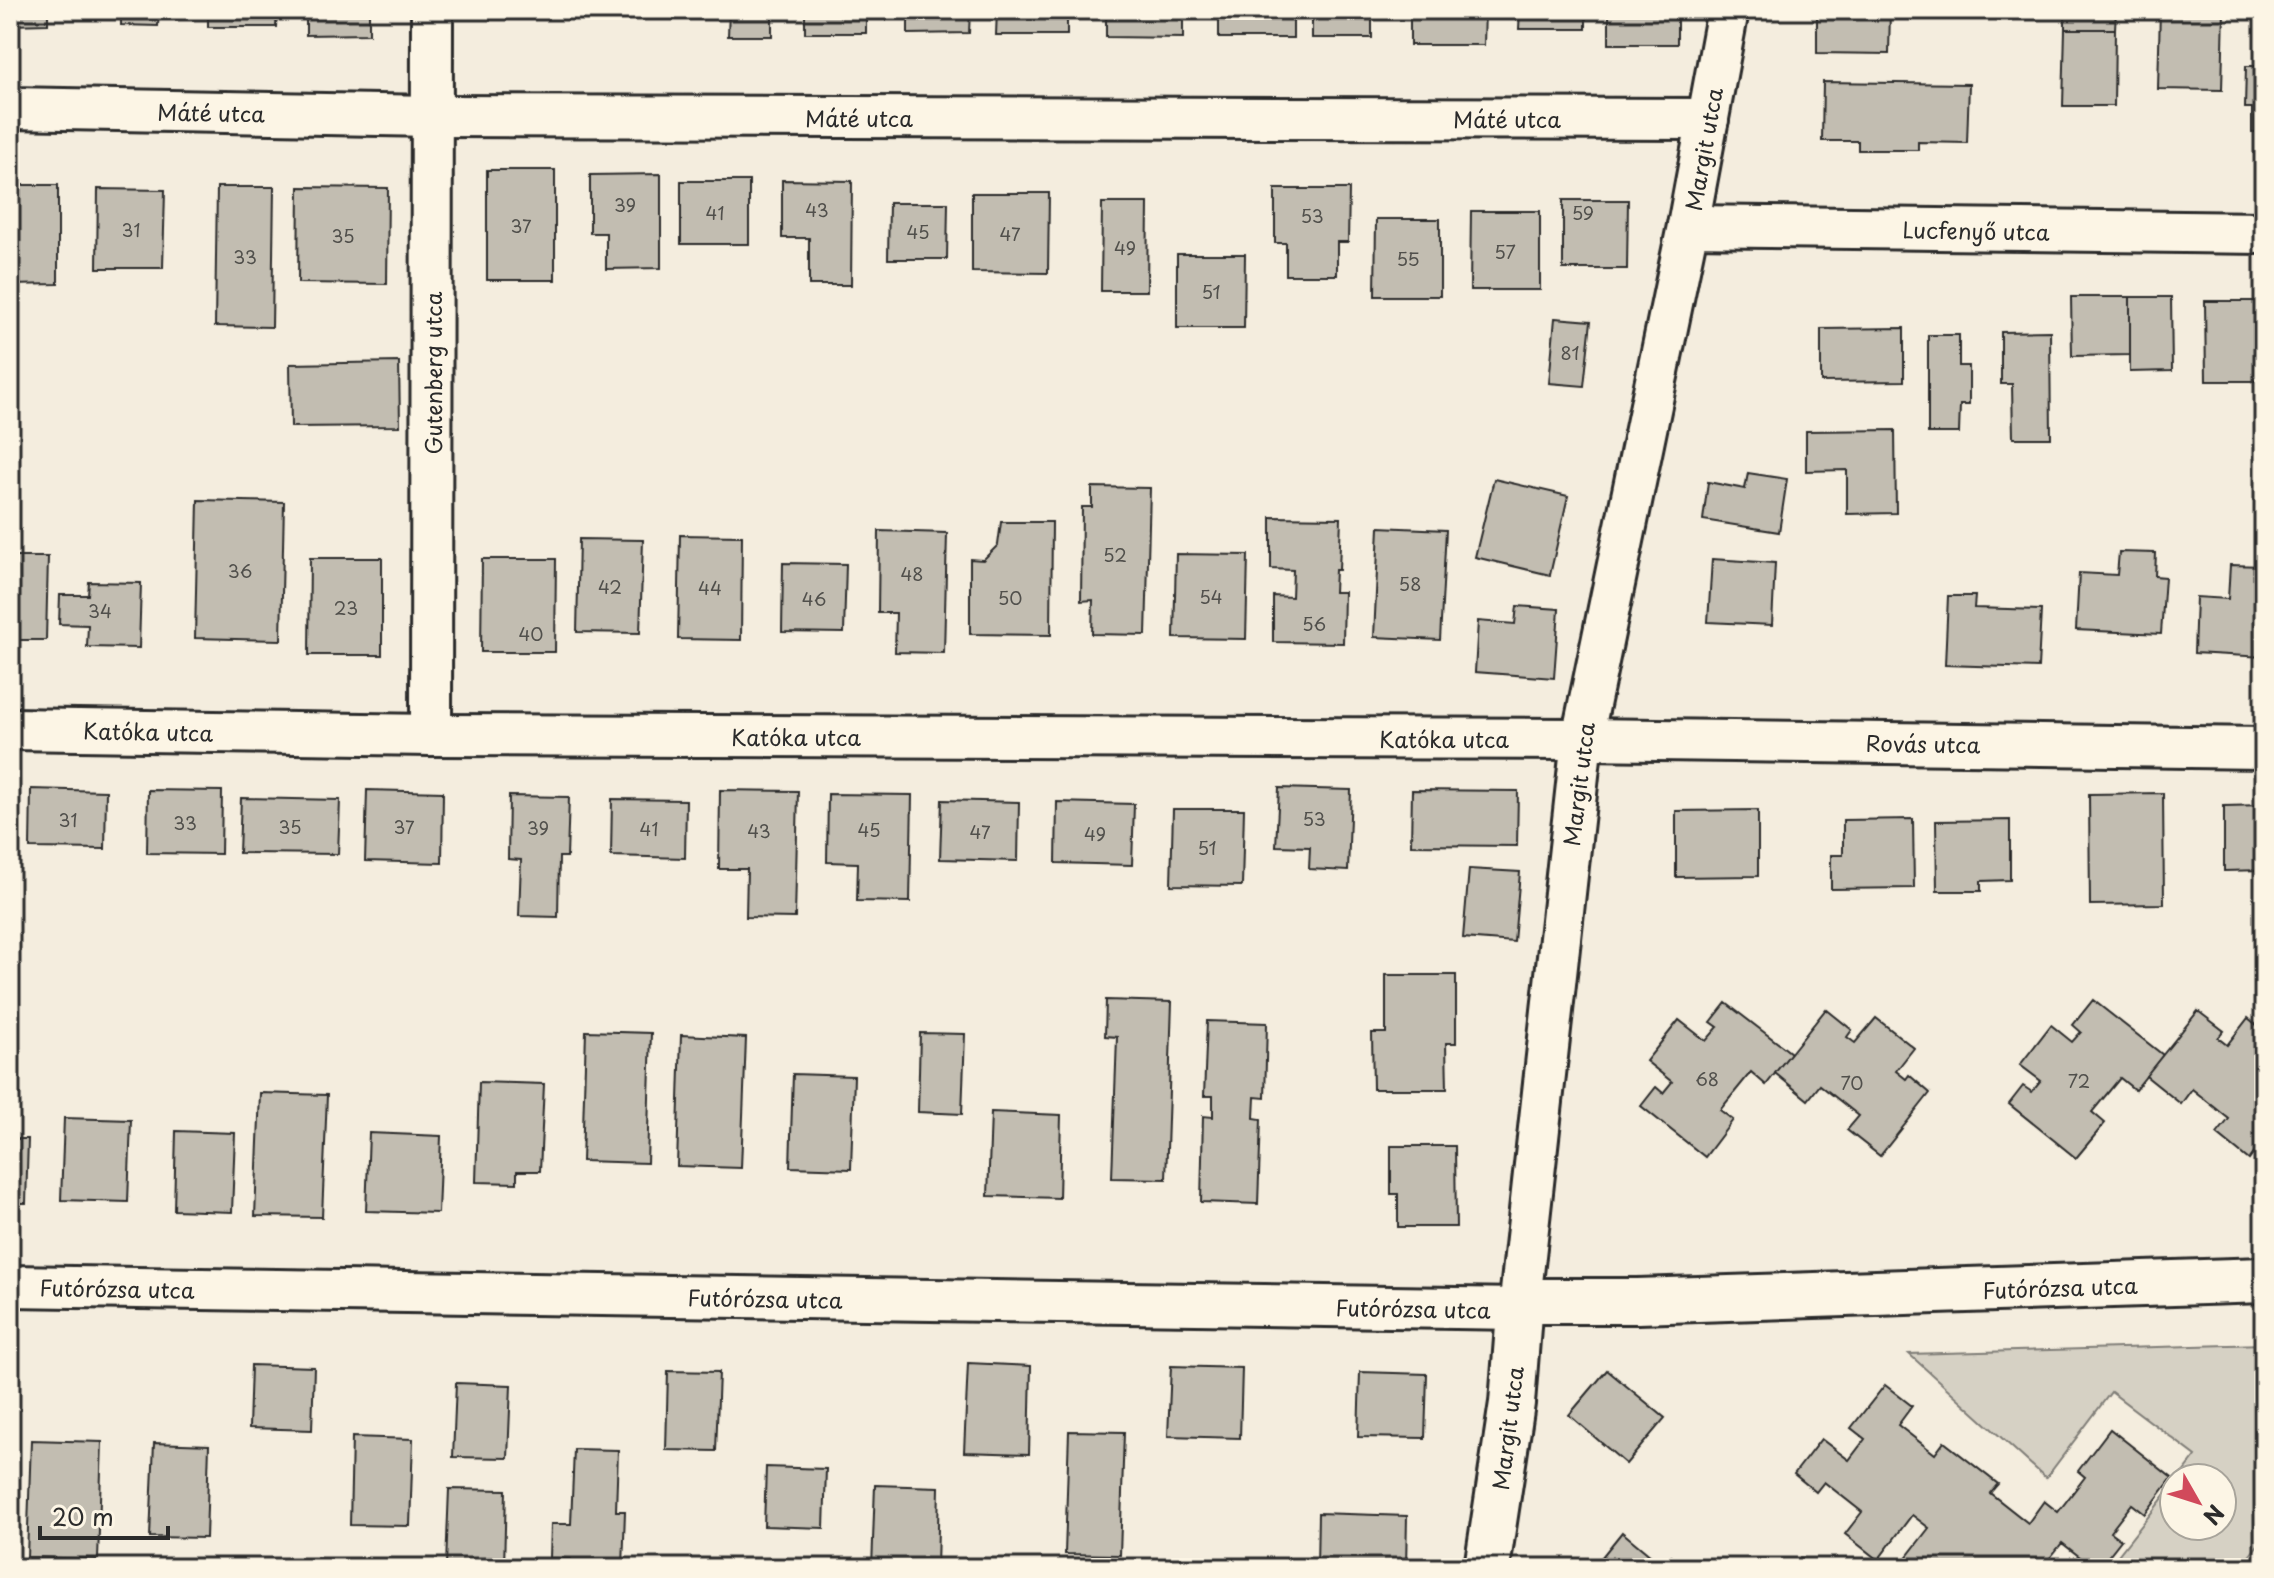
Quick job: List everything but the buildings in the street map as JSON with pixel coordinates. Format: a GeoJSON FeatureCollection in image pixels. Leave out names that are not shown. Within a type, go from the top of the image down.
{"type":"FeatureCollection","features":[{"type":"Feature","properties":{"kind":"street","name":"Gutenberg utca"},"geometry":{"type":"LineString","coordinates":[[431,735],[432,10]]}},
{"type":"Feature","properties":{"kind":"street","name":"Margit utca"},"geometry":{"type":"LineString","coordinates":[[1487,1568],[1512,1403],[1582,739],[1688,226],[1728,10]]}},
{"type":"Feature","properties":{"kind":"street","name":"Máté utca"},"geometry":{"type":"LineString","coordinates":[[10,108],[432,116],[1708,119]]}},
{"type":"Feature","properties":{"kind":"street","name":"Lucfenyő utca"},"geometry":{"type":"LineString","coordinates":[[1688,226],[2264,233]]}},
{"type":"Feature","properties":{"kind":"street","name":"Katóka utca"},"geometry":{"type":"LineString","coordinates":[[10,729],[431,735],[1582,739]]}},
{"type":"Feature","properties":{"kind":"street","name":"Rovás utca"},"geometry":{"type":"LineString","coordinates":[[1582,739],[2264,748]]}},
{"type":"Feature","properties":{"kind":"street","name":"Futórózsa utca"},"geometry":{"type":"LineString","coordinates":[[10,1286],[1520,1305],[2264,1280]]}},
{"type":"Feature","properties":{"kind":"shaded area"},"geometry":{"type":"Polygon","coordinates":[[[2264,1344],[2264,1537],[2240,1568],[2108,1568],[2158,1504],[2158,1542],[2238,1542],[2238,1462],[2191,1462],[2196,1456],[2111,1392],[2046,1478],[1909,1354],[2264,1344]]]}}]}
